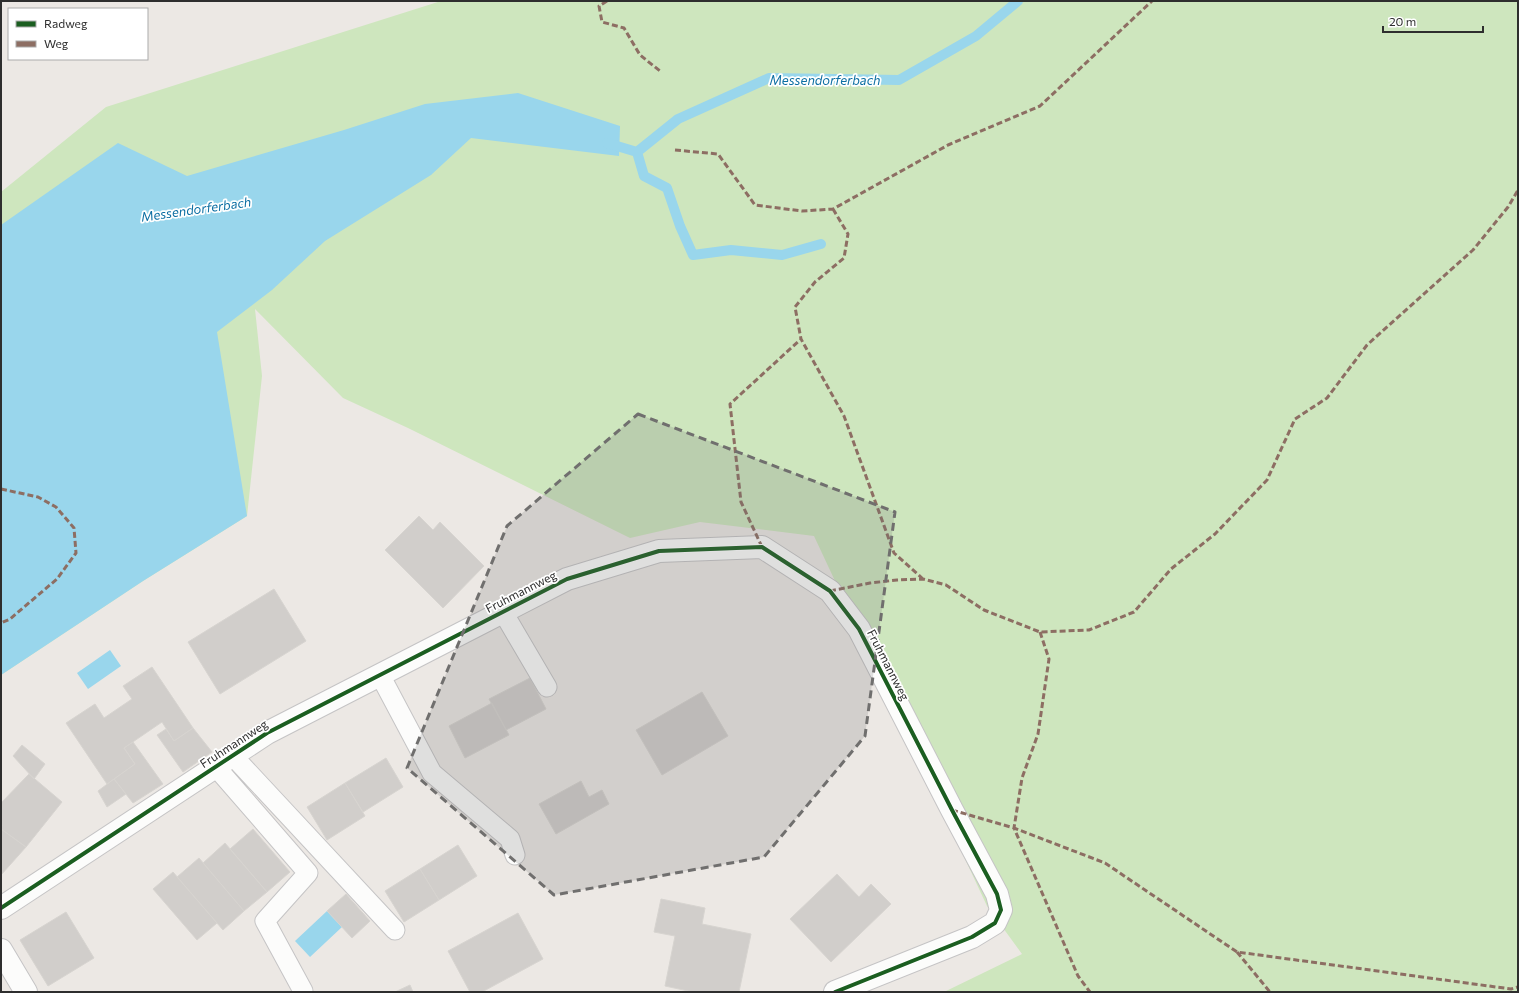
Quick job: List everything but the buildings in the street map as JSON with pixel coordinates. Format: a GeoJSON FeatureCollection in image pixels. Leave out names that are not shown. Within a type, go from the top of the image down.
{"type":"FeatureCollection","features":[{"type":"Feature","properties":{"kind":"street","name":"Fruhmannweg"},"geometry":{"type":"LineString","coordinates":[[1,908],[267,734],[567,579],[659,551],[762,548],[830,590],[859,629],[997,894],[1001,910],[995,923],[972,937],[835,992]]}},
{"type":"Feature","properties":{"kind":"street"},"geometry":{"type":"LineString","coordinates":[[1,950],[26,992]]}},
{"type":"Feature","properties":{"kind":"lane"},"geometry":{"type":"LineString","coordinates":[[503,612],[547,687]]}},
{"type":"Feature","properties":{"kind":"lane"},"geometry":{"type":"LineString","coordinates":[[380,675],[432,772],[510,839],[515,854]]}},
{"type":"Feature","properties":{"kind":"lane"},"geometry":{"type":"LineString","coordinates":[[224,762],[395,930]]}},
{"type":"Feature","properties":{"kind":"lane"},"geometry":{"type":"LineString","coordinates":[[224,762],[308,873],[265,921],[303,991]]}},
{"type":"Feature","properties":{"kind":"highlighted area"},"geometry":{"type":"Polygon","coordinates":[[[638,414],[895,512],[865,736],[764,857],[554,895],[407,768],[507,526],[638,414]]]}},
{"type":"Feature","properties":{"kind":"green space"},"geometry":{"type":"Polygon","coordinates":[[[441,1],[1518,1],[1518,992],[944,992],[1022,954],[987,906],[814,536],[700,522],[630,538],[408,428],[343,398],[255,309],[262,376],[247,516],[143,581],[1,675],[1,192],[106,107],[441,1]]]}},
{"type":"Feature","properties":{"kind":"water"},"geometry":{"type":"Polygon","coordinates":[[[518,93],[620,126],[619,156],[471,138],[431,175],[325,241],[272,290],[217,332],[247,516],[143,581],[1,675],[1,225],[118,143],[187,176],[344,130],[425,104],[518,93]]]}},
{"type":"Feature","properties":{"kind":"water"},"geometry":{"type":"Polygon","coordinates":[[[110,650],[121,666],[88,689],[77,673],[110,650]]]}},
{"type":"Feature","properties":{"kind":"water"},"geometry":{"type":"Polygon","coordinates":[[[327,911],[342,927],[310,957],[295,941],[327,911]]]}},
{"type":"Feature","properties":{"kind":"waterway","name":"Messendorferbach"},"geometry":{"type":"LineString","coordinates":[[607,143],[637,152],[678,119],[769,78],[899,80],[976,36],[1018,1]]}},
{"type":"Feature","properties":{"kind":"waterway"},"geometry":{"type":"LineString","coordinates":[[637,152],[644,176],[667,188],[680,226],[693,255],[731,250],[782,255],[821,244]]}},
{"type":"Feature","properties":{"kind":"marked path"},"geometry":{"type":"LineString","coordinates":[[607,1],[599,6],[602,22],[624,28],[640,55],[660,71]]}},
{"type":"Feature","properties":{"kind":"marked path"},"geometry":{"type":"LineString","coordinates":[[675,150],[718,154],[755,205],[802,211],[833,209],[948,145],[1040,106],[1152,1]]}},
{"type":"Feature","properties":{"kind":"marked path"},"geometry":{"type":"LineString","coordinates":[[830,591],[870,583],[923,579],[946,585],[984,610],[1040,632],[1089,630],[1134,612],[1171,569],[1215,534],[1267,480],[1295,419],[1327,398],[1367,345],[1473,250],[1508,207],[1518,190]]}},
{"type":"Feature","properties":{"kind":"marked path"},"geometry":{"type":"LineString","coordinates":[[833,209],[848,234],[844,258],[815,282],[795,307],[801,339],[844,416],[894,553],[923,579]]}},
{"type":"Feature","properties":{"kind":"marked path"},"geometry":{"type":"LineString","coordinates":[[762,547],[741,502],[730,404],[801,339]]}},
{"type":"Feature","properties":{"kind":"marked path"},"geometry":{"type":"LineString","coordinates":[[1,489],[38,497],[56,507],[74,528],[76,553],[57,579],[10,619],[1,623]]}},
{"type":"Feature","properties":{"kind":"marked path"},"geometry":{"type":"LineString","coordinates":[[1040,632],[1049,659],[1038,734],[1022,778],[1014,828],[1078,976],[1090,992]]}},
{"type":"Feature","properties":{"kind":"marked path"},"geometry":{"type":"LineString","coordinates":[[952,810],[1014,828],[1105,863],[1237,952],[1511,989],[1518,987]]}},
{"type":"Feature","properties":{"kind":"marked path"},"geometry":{"type":"LineString","coordinates":[[1237,952],[1270,992]]}},
{"type":"Feature","properties":{"kind":"cycle path"},"geometry":{"type":"LineString","coordinates":[[1,908],[267,733],[567,579],[659,551],[762,547],[830,591],[859,629],[997,894],[1001,910],[995,923],[972,937],[835,992]]}}]}
